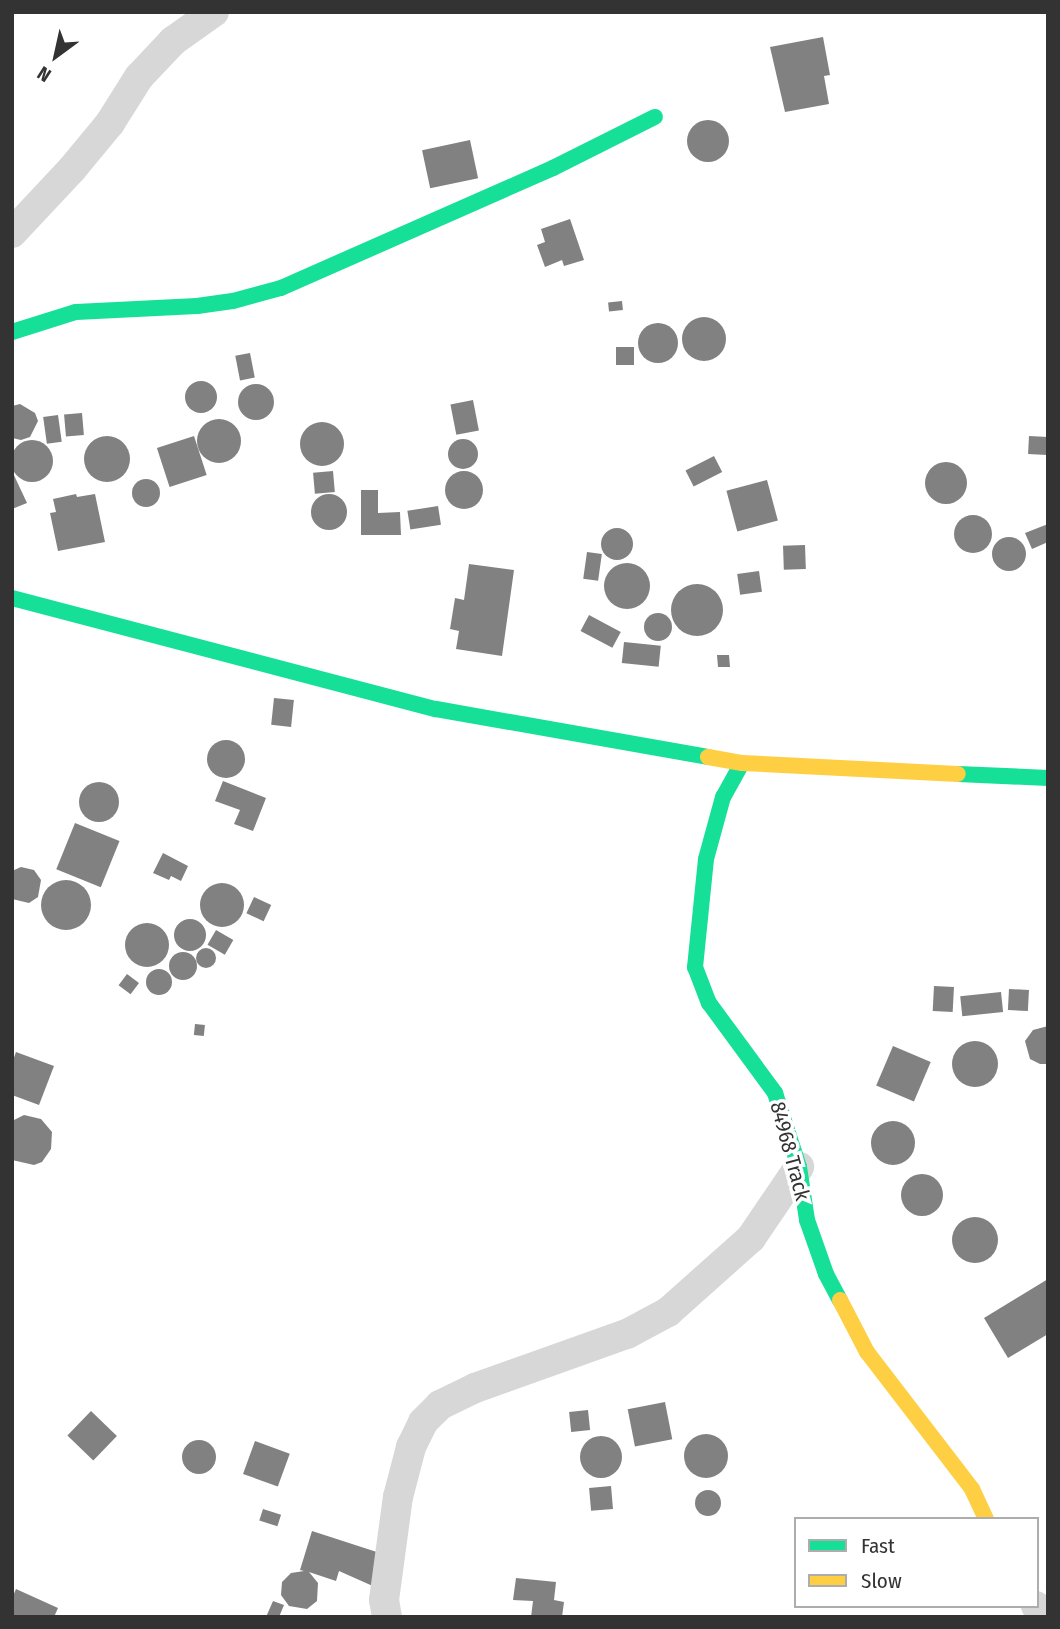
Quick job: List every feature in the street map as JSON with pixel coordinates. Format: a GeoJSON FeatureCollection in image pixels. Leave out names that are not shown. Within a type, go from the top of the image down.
{"type":"FeatureCollection","features":[{"type":"Feature","properties":{"kind":"street"},"geometry":{"type":"LineString","coordinates":[[12,233],[72,169],[110,123],[139,77],[173,41],[215,12]]}},
{"type":"Feature","properties":{"kind":"street"},"geometry":{"type":"LineString","coordinates":[[12,332],[76,312],[197,306],[233,301],[281,288],[553,168],[655,117]]}},
{"type":"Feature","properties":{"kind":"street"},"geometry":{"type":"LineString","coordinates":[[12,598],[436,709],[741,763],[1048,778]]}},
{"type":"Feature","properties":{"kind":"street","name":"84968 Track"},"geometry":{"type":"LineString","coordinates":[[741,763],[723,797],[706,859],[695,967],[709,1003],[775,1093],[799,1167],[807,1220],[826,1274],[862,1341],[972,1489],[985,1517]]}},
{"type":"Feature","properties":{"kind":"street"},"geometry":{"type":"LineString","coordinates":[[387,1617],[384,1600],[398,1497],[411,1447],[423,1422],[440,1405],[475,1388],[627,1334],[668,1312],[751,1237],[799,1167]]}},
{"type":"Feature","properties":{"kind":"building"},"geometry":{"type":"Polygon","coordinates":[[[823,37],[830,75],[824,76],[829,104],[785,112],[770,47],[823,37]]]}},
{"type":"Feature","properties":{"kind":"building"},"geometry":{"type":"Polygon","coordinates":[[[708,120],[723,126],[729,141],[723,156],[708,162],[693,156],[687,141],[693,126],[708,120]]]}},
{"type":"Feature","properties":{"kind":"building"},"geometry":{"type":"Polygon","coordinates":[[[470,140],[478,178],[430,188],[422,150],[470,140]]]}},
{"type":"Feature","properties":{"kind":"building"},"geometry":{"type":"Polygon","coordinates":[[[570,219],[584,260],[564,266],[562,260],[545,267],[537,245],[545,242],[541,229],[570,219]]]}},
{"type":"Feature","properties":{"kind":"building"},"geometry":{"type":"Polygon","coordinates":[[[622,301],[623,310],[609,311],[608,302],[622,301]]]}},
{"type":"Feature","properties":{"kind":"building"},"geometry":{"type":"Polygon","coordinates":[[[704,317],[719,324],[726,339],[719,354],[704,361],[689,354],[682,339],[689,324],[704,317]]]}},
{"type":"Feature","properties":{"kind":"building"},"geometry":{"type":"Polygon","coordinates":[[[658,323],[672,329],[678,343],[672,357],[658,363],[644,357],[638,343],[644,329],[658,323]]]}},
{"type":"Feature","properties":{"kind":"building"},"geometry":{"type":"Polygon","coordinates":[[[616,347],[634,347],[634,365],[616,365],[616,347]]]}},
{"type":"Feature","properties":{"kind":"building"},"geometry":{"type":"Polygon","coordinates":[[[250,353],[255,378],[240,380],[235,356],[250,353]]]}},
{"type":"Feature","properties":{"kind":"building"},"geometry":{"type":"Polygon","coordinates":[[[201,381],[212,386],[217,397],[212,408],[201,413],[190,408],[185,397],[190,386],[201,381]]]}},
{"type":"Feature","properties":{"kind":"building"},"geometry":{"type":"Polygon","coordinates":[[[256,384],[269,389],[274,402],[269,415],[256,420],[243,415],[238,402],[243,389],[256,384]]]}},
{"type":"Feature","properties":{"kind":"building"},"geometry":{"type":"Polygon","coordinates":[[[473,400],[479,430],[456,435],[450,404],[473,400]]]}},
{"type":"Feature","properties":{"kind":"building"},"geometry":{"type":"Polygon","coordinates":[[[20,404],[35,413],[38,421],[30,437],[21,440],[12,438],[12,406],[20,404]]]}},
{"type":"Feature","properties":{"kind":"building"},"geometry":{"type":"Polygon","coordinates":[[[82,413],[84,435],[66,436],[64,415],[82,413]]]}},
{"type":"Feature","properties":{"kind":"building"},"geometry":{"type":"Polygon","coordinates":[[[58,415],[62,442],[47,444],[43,417],[58,415]]]}},
{"type":"Feature","properties":{"kind":"building"},"geometry":{"type":"Polygon","coordinates":[[[219,419],[234,426],[241,441],[234,456],[219,463],[204,456],[197,441],[204,426],[219,419]]]}},
{"type":"Feature","properties":{"kind":"building"},"geometry":{"type":"Polygon","coordinates":[[[322,422],[337,429],[344,444],[337,459],[322,466],[307,459],[300,444],[307,429],[322,422]]]}},
{"type":"Feature","properties":{"kind":"building"},"geometry":{"type":"Polygon","coordinates":[[[107,436],[123,443],[130,459],[123,475],[107,482],[91,475],[84,459],[91,443],[107,436]]]}},
{"type":"Feature","properties":{"kind":"building"},"geometry":{"type":"Polygon","coordinates":[[[194,436],[207,475],[170,487],[157,448],[194,436]]]}},
{"type":"Feature","properties":{"kind":"building"},"geometry":{"type":"Polygon","coordinates":[[[1029,436],[1048,437],[1047,455],[1028,454],[1029,436]]]}},
{"type":"Feature","properties":{"kind":"building"},"geometry":{"type":"Polygon","coordinates":[[[463,439],[469,440],[477,448],[477,460],[469,468],[463,469],[457,468],[449,460],[448,454],[449,448],[457,440],[463,439]]]}},
{"type":"Feature","properties":{"kind":"building"},"geometry":{"type":"Polygon","coordinates":[[[32,440],[47,446],[53,461],[47,476],[32,482],[17,476],[11,461],[17,446],[32,440]]]}},
{"type":"Feature","properties":{"kind":"building"},"geometry":{"type":"Polygon","coordinates":[[[714,456],[722,472],[694,487],[685,471],[714,456]]]}},
{"type":"Feature","properties":{"kind":"building"},"geometry":{"type":"Polygon","coordinates":[[[946,462],[961,468],[967,483],[961,498],[946,504],[931,498],[925,483],[931,468],[946,462]]]}},
{"type":"Feature","properties":{"kind":"building"},"geometry":{"type":"Polygon","coordinates":[[[12,471],[27,503],[12,509],[12,471]]]}},
{"type":"Feature","properties":{"kind":"building"},"geometry":{"type":"Polygon","coordinates":[[[333,471],[335,492],[315,494],[313,473],[333,471]]]}},
{"type":"Feature","properties":{"kind":"building"},"geometry":{"type":"Polygon","coordinates":[[[464,471],[477,477],[483,490],[477,503],[464,509],[451,503],[445,490],[451,477],[464,471]]]}},
{"type":"Feature","properties":{"kind":"building"},"geometry":{"type":"Polygon","coordinates":[[[146,479],[156,483],[160,493],[156,503],[146,507],[136,503],[132,493],[136,483],[146,479]]]}},
{"type":"Feature","properties":{"kind":"building"},"geometry":{"type":"Polygon","coordinates":[[[767,480],[778,521],[737,531],[726,491],[767,480]]]}},
{"type":"Feature","properties":{"kind":"building"},"geometry":{"type":"Polygon","coordinates":[[[361,490],[378,490],[378,513],[400,512],[401,535],[361,535],[361,490]]]}},
{"type":"Feature","properties":{"kind":"building"},"geometry":{"type":"Polygon","coordinates":[[[76,494],[77,497],[95,494],[105,542],[58,551],[50,513],[56,512],[53,499],[76,494]]]}},
{"type":"Feature","properties":{"kind":"building"},"geometry":{"type":"Polygon","coordinates":[[[329,494],[342,499],[347,512],[342,525],[329,530],[316,525],[311,512],[316,499],[329,494]]]}},
{"type":"Feature","properties":{"kind":"building"},"geometry":{"type":"Polygon","coordinates":[[[438,506],[441,525],[410,530],[407,511],[438,506]]]}},
{"type":"Feature","properties":{"kind":"building"},"geometry":{"type":"Polygon","coordinates":[[[973,515],[987,520],[992,534],[987,548],[973,553],[959,548],[954,534],[959,520],[973,515]]]}},
{"type":"Feature","properties":{"kind":"building"},"geometry":{"type":"Polygon","coordinates":[[[1048,524],[1048,542],[1032,549],[1025,533],[1048,524]]]}},
{"type":"Feature","properties":{"kind":"building"},"geometry":{"type":"Polygon","coordinates":[[[617,528],[628,533],[633,544],[628,555],[617,560],[606,555],[601,544],[606,533],[617,528]]]}},
{"type":"Feature","properties":{"kind":"building"},"geometry":{"type":"Polygon","coordinates":[[[1009,537],[1021,542],[1026,554],[1021,566],[1009,571],[997,566],[992,554],[997,542],[1009,537]]]}},
{"type":"Feature","properties":{"kind":"building"},"geometry":{"type":"Polygon","coordinates":[[[805,545],[806,569],[784,570],[783,546],[805,545]]]}},
{"type":"Feature","properties":{"kind":"building"},"geometry":{"type":"Polygon","coordinates":[[[587,552],[602,554],[598,581],[583,579],[587,552]]]}},
{"type":"Feature","properties":{"kind":"building"},"geometry":{"type":"Polygon","coordinates":[[[627,563],[643,570],[650,586],[643,602],[627,609],[611,602],[604,586],[611,570],[627,563]]]}},
{"type":"Feature","properties":{"kind":"building"},"geometry":{"type":"Polygon","coordinates":[[[469,564],[514,570],[502,656],[456,649],[459,631],[450,629],[455,598],[464,600],[469,564]]]}},
{"type":"Feature","properties":{"kind":"building"},"geometry":{"type":"Polygon","coordinates":[[[759,571],[762,592],[740,595],[737,574],[759,571]]]}},
{"type":"Feature","properties":{"kind":"building"},"geometry":{"type":"Polygon","coordinates":[[[697,584],[707,586],[715,592],[721,600],[721,620],[715,628],[707,634],[697,636],[687,634],[679,628],[673,620],[671,610],[673,600],[679,592],[687,586],[697,584]]]}},
{"type":"Feature","properties":{"kind":"building"},"geometry":{"type":"Polygon","coordinates":[[[658,613],[668,617],[672,627],[668,637],[658,641],[648,637],[644,627],[648,617],[658,613]]]}},
{"type":"Feature","properties":{"kind":"building"},"geometry":{"type":"Polygon","coordinates":[[[589,615],[621,632],[612,648],[581,631],[589,615]]]}},
{"type":"Feature","properties":{"kind":"building"},"geometry":{"type":"Polygon","coordinates":[[[624,642],[661,646],[659,667],[622,663],[624,642]]]}},
{"type":"Feature","properties":{"kind":"building"},"geometry":{"type":"Polygon","coordinates":[[[717,655],[729,655],[730,667],[718,667],[717,655]]]}},
{"type":"Feature","properties":{"kind":"building"},"geometry":{"type":"Polygon","coordinates":[[[274,698],[294,700],[291,727],[271,725],[274,698]]]}},
{"type":"Feature","properties":{"kind":"building"},"geometry":{"type":"Polygon","coordinates":[[[226,740],[240,745],[245,759],[240,773],[226,778],[212,773],[207,759],[212,745],[226,740]]]}},
{"type":"Feature","properties":{"kind":"building"},"geometry":{"type":"Polygon","coordinates":[[[223,781],[266,798],[253,831],[234,824],[240,810],[215,801],[223,781]]]}},
{"type":"Feature","properties":{"kind":"building"},"geometry":{"type":"Polygon","coordinates":[[[99,782],[107,783],[113,788],[118,794],[118,810],[113,816],[107,821],[99,822],[91,821],[85,816],[80,810],[79,802],[80,794],[85,788],[91,783],[99,782]]]}},
{"type":"Feature","properties":{"kind":"building"},"geometry":{"type":"Polygon","coordinates":[[[75,823],[120,841],[101,887],[56,869],[75,823]]]}},
{"type":"Feature","properties":{"kind":"building"},"geometry":{"type":"Polygon","coordinates":[[[163,853],[188,866],[181,881],[171,876],[169,880],[153,873],[163,853]]]}},
{"type":"Feature","properties":{"kind":"building"},"geometry":{"type":"Polygon","coordinates":[[[21,867],[34,870],[41,880],[38,897],[29,903],[12,899],[12,871],[21,867]]]}},
{"type":"Feature","properties":{"kind":"building"},"geometry":{"type":"Polygon","coordinates":[[[66,880],[84,887],[91,905],[84,923],[66,930],[48,923],[41,905],[48,887],[66,880]]]}},
{"type":"Feature","properties":{"kind":"building"},"geometry":{"type":"Polygon","coordinates":[[[222,883],[238,889],[244,905],[238,921],[222,927],[206,921],[200,905],[206,889],[222,883]]]}},
{"type":"Feature","properties":{"kind":"building"},"geometry":{"type":"Polygon","coordinates":[[[254,897],[271,905],[264,921],[246,913],[254,897]]]}},
{"type":"Feature","properties":{"kind":"building"},"geometry":{"type":"Polygon","coordinates":[[[190,919],[201,924],[206,935],[201,946],[190,951],[179,946],[174,935],[179,924],[190,919]]]}},
{"type":"Feature","properties":{"kind":"building"},"geometry":{"type":"Polygon","coordinates":[[[147,923],[156,924],[163,929],[168,936],[168,954],[163,961],[156,966],[147,967],[138,966],[131,961],[126,954],[125,945],[126,936],[131,929],[138,924],[147,923]]]}},
{"type":"Feature","properties":{"kind":"building"},"geometry":{"type":"Polygon","coordinates":[[[216,930],[233,940],[225,955],[208,945],[216,930]]]}},
{"type":"Feature","properties":{"kind":"building"},"geometry":{"type":"Polygon","coordinates":[[[206,948],[213,951],[216,958],[213,965],[206,968],[199,965],[196,958],[199,951],[206,948]]]}},
{"type":"Feature","properties":{"kind":"building"},"geometry":{"type":"Polygon","coordinates":[[[183,952],[193,956],[197,966],[193,976],[183,980],[173,976],[169,966],[173,956],[183,952]]]}},
{"type":"Feature","properties":{"kind":"building"},"geometry":{"type":"Polygon","coordinates":[[[159,969],[168,973],[172,982],[168,991],[159,995],[150,991],[146,982],[150,973],[159,969]]]}},
{"type":"Feature","properties":{"kind":"building"},"geometry":{"type":"Polygon","coordinates":[[[127,974],[139,983],[131,994],[119,985],[127,974]]]}},
{"type":"Feature","properties":{"kind":"building"},"geometry":{"type":"Polygon","coordinates":[[[934,986],[954,987],[953,1012],[933,1011],[934,986]]]}},
{"type":"Feature","properties":{"kind":"building"},"geometry":{"type":"Polygon","coordinates":[[[1009,989],[1029,990],[1028,1011],[1008,1010],[1009,989]]]}},
{"type":"Feature","properties":{"kind":"building"},"geometry":{"type":"Polygon","coordinates":[[[1001,992],[1003,1012],[962,1016],[960,996],[1001,992]]]}},
{"type":"Feature","properties":{"kind":"building"},"geometry":{"type":"Polygon","coordinates":[[[195,1024],[205,1025],[204,1036],[194,1035],[195,1024]]]}},
{"type":"Feature","properties":{"kind":"building"},"geometry":{"type":"Polygon","coordinates":[[[1048,1026],[1048,1064],[1040,1064],[1030,1059],[1025,1041],[1033,1030],[1048,1026]]]}},
{"type":"Feature","properties":{"kind":"building"},"geometry":{"type":"Polygon","coordinates":[[[975,1041],[991,1048],[998,1064],[991,1080],[975,1087],[959,1080],[952,1064],[959,1048],[975,1041]]]}},
{"type":"Feature","properties":{"kind":"building"},"geometry":{"type":"Polygon","coordinates":[[[893,1046],[931,1062],[914,1102],[876,1086],[893,1046]]]}},
{"type":"Feature","properties":{"kind":"building"},"geometry":{"type":"Polygon","coordinates":[[[16,1052],[54,1066],[39,1105],[12,1095],[12,1063],[16,1052]]]}},
{"type":"Feature","properties":{"kind":"building"},"geometry":{"type":"Polygon","coordinates":[[[24,1115],[41,1119],[52,1132],[51,1149],[42,1162],[34,1165],[12,1160],[12,1121],[24,1115]]]}},
{"type":"Feature","properties":{"kind":"building"},"geometry":{"type":"Polygon","coordinates":[[[893,1121],[902,1122],[909,1127],[914,1134],[914,1152],[909,1159],[902,1164],[893,1165],[884,1164],[877,1159],[872,1152],[871,1143],[872,1134],[877,1127],[884,1122],[893,1121]]]}},
{"type":"Feature","properties":{"kind":"building"},"geometry":{"type":"Polygon","coordinates":[[[922,1174],[937,1180],[943,1195],[937,1210],[922,1216],[907,1210],[901,1195],[907,1180],[922,1174]]]}},
{"type":"Feature","properties":{"kind":"building"},"geometry":{"type":"Polygon","coordinates":[[[975,1217],[991,1224],[998,1240],[991,1256],[975,1263],[959,1256],[952,1240],[959,1224],[975,1217]]]}},
{"type":"Feature","properties":{"kind":"building"},"geometry":{"type":"Polygon","coordinates":[[[1048,1279],[1048,1334],[1008,1358],[984,1318],[1048,1279]]]}},
{"type":"Feature","properties":{"kind":"building"},"geometry":{"type":"Polygon","coordinates":[[[665,1402],[672,1439],[635,1447],[628,1409],[665,1402]]]}},
{"type":"Feature","properties":{"kind":"building"},"geometry":{"type":"Polygon","coordinates":[[[588,1410],[590,1430],[571,1432],[569,1412],[588,1410]]]}},
{"type":"Feature","properties":{"kind":"building"},"geometry":{"type":"Polygon","coordinates":[[[91,1411],[117,1436],[93,1460],[67,1435],[91,1411]]]}},
{"type":"Feature","properties":{"kind":"building"},"geometry":{"type":"Polygon","coordinates":[[[706,1434],[722,1440],[728,1456],[722,1472],[706,1478],[690,1472],[684,1456],[690,1440],[706,1434]]]}},
{"type":"Feature","properties":{"kind":"building"},"geometry":{"type":"Polygon","coordinates":[[[601,1436],[616,1442],[622,1457],[616,1472],[601,1478],[586,1472],[580,1457],[586,1442],[601,1436]]]}},
{"type":"Feature","properties":{"kind":"building"},"geometry":{"type":"Polygon","coordinates":[[[199,1440],[211,1445],[216,1457],[211,1469],[199,1474],[187,1469],[182,1457],[187,1445],[199,1440]]]}},
{"type":"Feature","properties":{"kind":"building"},"geometry":{"type":"Polygon","coordinates":[[[255,1441],[290,1454],[278,1487],[243,1474],[255,1441]]]}},
{"type":"Feature","properties":{"kind":"building"},"geometry":{"type":"Polygon","coordinates":[[[611,1486],[613,1509],[591,1511],[589,1488],[611,1486]]]}},
{"type":"Feature","properties":{"kind":"building"},"geometry":{"type":"Polygon","coordinates":[[[708,1490],[717,1494],[721,1503],[717,1512],[708,1516],[699,1512],[695,1503],[699,1494],[708,1490]]]}},
{"type":"Feature","properties":{"kind":"building"},"geometry":{"type":"Polygon","coordinates":[[[263,1509],[281,1515],[277,1526],[259,1520],[263,1509]]]}},
{"type":"Feature","properties":{"kind":"building"},"geometry":{"type":"Polygon","coordinates":[[[312,1531],[386,1555],[375,1587],[339,1571],[336,1581],[309,1572],[318,1583],[317,1601],[307,1609],[289,1606],[281,1595],[282,1582],[291,1573],[304,1571],[300,1570],[312,1531]]]}},
{"type":"Feature","properties":{"kind":"building"},"geometry":{"type":"Polygon","coordinates":[[[516,1578],[556,1582],[554,1600],[564,1602],[562,1617],[531,1617],[533,1601],[513,1600],[516,1578]]]}},
{"type":"Feature","properties":{"kind":"building"},"geometry":{"type":"Polygon","coordinates":[[[16,1589],[58,1608],[54,1617],[12,1617],[12,1598],[16,1589]]]}},
{"type":"Feature","properties":{"kind":"building"},"geometry":{"type":"Polygon","coordinates":[[[273,1601],[284,1605],[279,1617],[266,1617],[273,1601]]]}},
{"type":"Feature","properties":{"kind":"traffic: fast"},"geometry":{"type":"LineString","coordinates":[[12,332],[76,312],[197,306],[233,301],[281,288],[553,168],[655,117]]}},
{"type":"Feature","properties":{"kind":"traffic: fast"},"geometry":{"type":"LineString","coordinates":[[12,598],[436,709],[708,757]]}},
{"type":"Feature","properties":{"kind":"traffic: fast"},"geometry":{"type":"LineString","coordinates":[[742,763],[723,797],[706,859],[695,967],[709,1003],[775,1093],[799,1167],[807,1220],[826,1274],[840,1300]]}},
{"type":"Feature","properties":{"kind":"traffic: fast"},"geometry":{"type":"LineString","coordinates":[[958,774],[1048,778]]}},
{"type":"Feature","properties":{"kind":"traffic: slow"},"geometry":{"type":"LineString","coordinates":[[708,757],[742,763],[958,774]]}},
{"type":"Feature","properties":{"kind":"traffic: slow"},"geometry":{"type":"LineString","coordinates":[[840,1300],[867,1352],[972,1489],[985,1517]]}}]}
